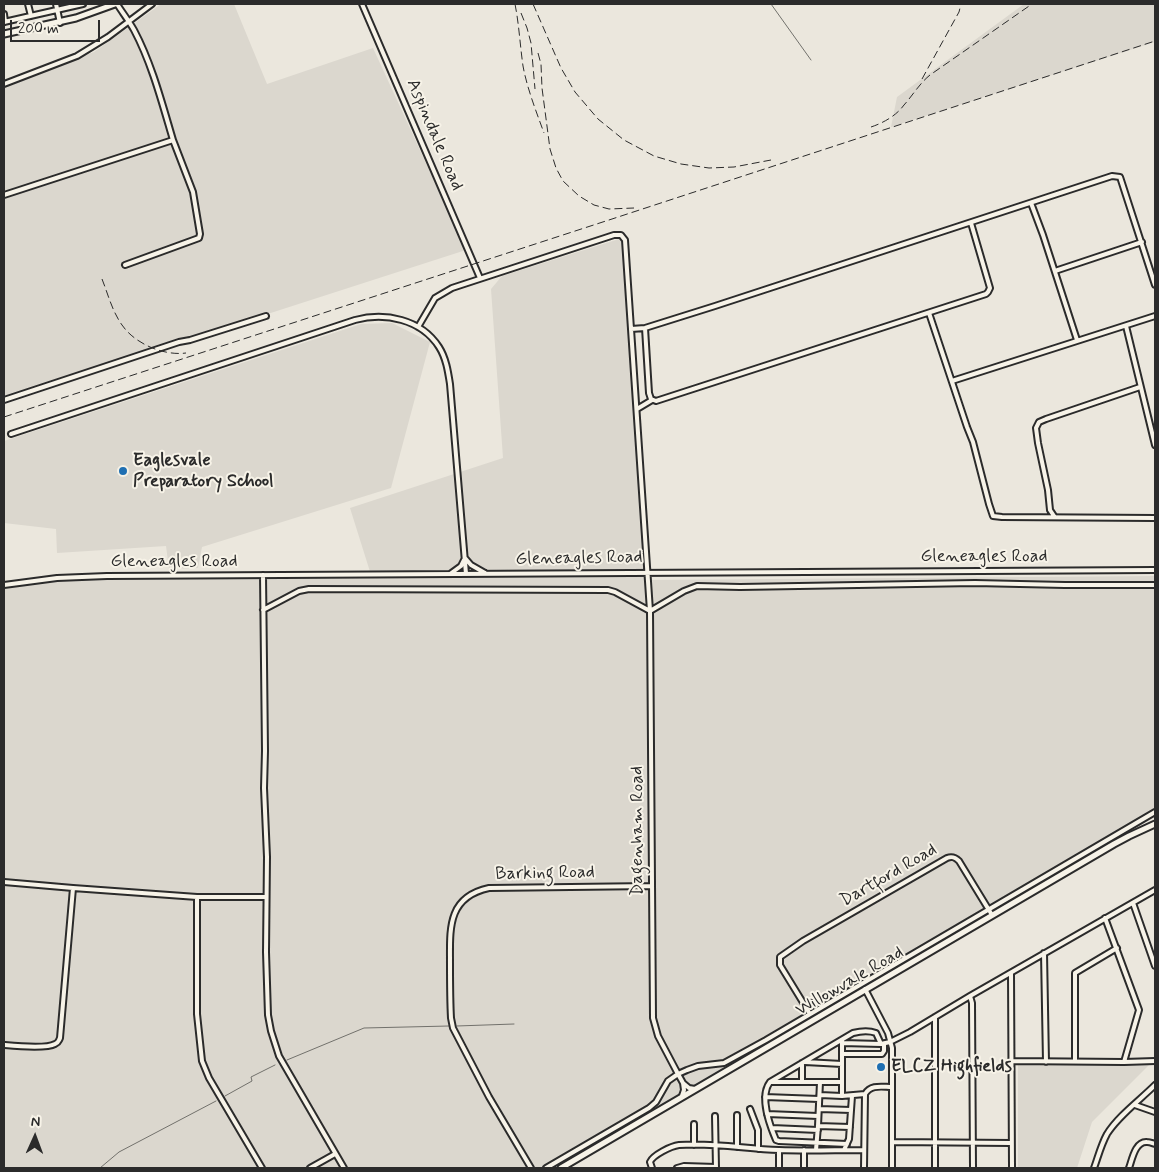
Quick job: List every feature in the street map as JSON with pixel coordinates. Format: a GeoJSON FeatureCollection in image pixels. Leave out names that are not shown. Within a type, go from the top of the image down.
{"type":"FeatureCollection","features":[{"type":"Feature","properties":{"kind":"main road"},"geometry":{"type":"LineString","coordinates":[[4,34],[84,16],[116,4]]}},
{"type":"Feature","properties":{"kind":"main road","name":"Willowvale Road"},"geometry":{"type":"LineString","coordinates":[[561,1168],[992,915],[1129,836],[1155,824]]}},
{"type":"Feature","properties":{"kind":"street"},"geometry":{"type":"LineString","coordinates":[[28,4],[31,16]]}},
{"type":"Feature","properties":{"kind":"street"},"geometry":{"type":"LineString","coordinates":[[56,4],[60,22]]}},
{"type":"Feature","properties":{"kind":"street"},"geometry":{"type":"LineString","coordinates":[[4,14],[4,22],[83,4]]}},
{"type":"Feature","properties":{"kind":"street"},"geometry":{"type":"LineString","coordinates":[[116,4],[133,28],[151,70],[173,140],[193,192],[200,234],[198,238],[125,266]]}},
{"type":"Feature","properties":{"kind":"street"},"geometry":{"type":"LineString","coordinates":[[4,84],[77,56],[103,41],[152,4]]}},
{"type":"Feature","properties":{"kind":"street","name":"Aspindale Road"},"geometry":{"type":"LineString","coordinates":[[362,4],[480,278]]}},
{"type":"Feature","properties":{"kind":"street"},"geometry":{"type":"LineString","coordinates":[[4,195],[173,140]]}},
{"type":"Feature","properties":{"kind":"street"},"geometry":{"type":"LineString","coordinates":[[632,329],[645,328],[1112,176],[1120,177],[1155,285]]}},
{"type":"Feature","properties":{"kind":"street"},"geometry":{"type":"LineString","coordinates":[[1031,203],[1077,340]]}},
{"type":"Feature","properties":{"kind":"street"},"geometry":{"type":"LineString","coordinates":[[636,409],[652,400],[661,400],[986,294],[990,288],[970,223]]}},
{"type":"Feature","properties":{"kind":"street","name":"Dagenham Road"},"geometry":{"type":"LineString","coordinates":[[480,278],[614,235],[621,235],[624,238],[649,572],[653,1018],[658,1036],[683,1083]]}},
{"type":"Feature","properties":{"kind":"street"},"geometry":{"type":"LineString","coordinates":[[1054,271],[1142,242]]}},
{"type":"Feature","properties":{"kind":"street"},"geometry":{"type":"LineString","coordinates":[[418,327],[431,304],[439,295],[480,278]]}},
{"type":"Feature","properties":{"kind":"street"},"geometry":{"type":"LineString","coordinates":[[929,313],[973,442],[989,504],[994,516],[1155,518]]}},
{"type":"Feature","properties":{"kind":"street"},"geometry":{"type":"LineString","coordinates":[[4,400],[179,342],[266,316]]}},
{"type":"Feature","properties":{"kind":"street"},"geometry":{"type":"LineString","coordinates":[[952,381],[1155,316]]}},
{"type":"Feature","properties":{"kind":"street"},"geometry":{"type":"LineString","coordinates":[[11,434],[360,319],[391,317],[402,320],[418,327],[430,336],[439,347],[448,371],[466,574]]}},
{"type":"Feature","properties":{"kind":"street"},"geometry":{"type":"LineString","coordinates":[[1126,326],[1140,387],[1153,430],[1155,445]]}},
{"type":"Feature","properties":{"kind":"street"},"geometry":{"type":"LineString","coordinates":[[645,328],[649,394],[652,400]]}},
{"type":"Feature","properties":{"kind":"street"},"geometry":{"type":"LineString","coordinates":[[1054,516],[1050,510],[1047,482],[1038,443],[1037,425],[1046,419],[1140,387]]}},
{"type":"Feature","properties":{"kind":"street"},"geometry":{"type":"LineString","coordinates":[[465,558],[471,565],[488,574]]}},
{"type":"Feature","properties":{"kind":"street"},"geometry":{"type":"LineString","coordinates":[[448,574],[461,566],[465,558]]}},
{"type":"Feature","properties":{"kind":"street","name":"Gleneagles Road"},"geometry":{"type":"LineString","coordinates":[[4,585],[76,576],[1155,570]]}},
{"type":"Feature","properties":{"kind":"street"},"geometry":{"type":"LineString","coordinates":[[263,575],[267,1000],[271,1031],[284,1066],[344,1168]]}},
{"type":"Feature","properties":{"kind":"street"},"geometry":{"type":"LineString","coordinates":[[263,610],[299,591],[309,588],[608,590],[650,611],[684,591],[697,586],[974,583],[1065,586],[1155,585]]}},
{"type":"Feature","properties":{"kind":"street"},"geometry":{"type":"LineString","coordinates":[[546,1168],[650,1108],[656,1102],[666,1084],[678,1074],[698,1066],[724,1063],[1155,812]]}},
{"type":"Feature","properties":{"kind":"street","name":"Dartford Road"},"geometry":{"type":"LineString","coordinates":[[810,1014],[780,965],[779,960],[783,954],[950,857],[956,857],[963,866],[992,915]]}},
{"type":"Feature","properties":{"kind":"street"},"geometry":{"type":"LineString","coordinates":[[4,882],[197,897],[266,897]]}},
{"type":"Feature","properties":{"kind":"street","name":"Barking Road"},"geometry":{"type":"LineString","coordinates":[[531,1168],[489,1097],[453,1028],[450,994],[450,929],[455,912],[468,897],[480,890],[489,888],[652,886]]}},
{"type":"Feature","properties":{"kind":"street"},"geometry":{"type":"LineString","coordinates":[[4,1045],[47,1046],[59,1041],[73,888]]}},
{"type":"Feature","properties":{"kind":"street"},"geometry":{"type":"LineString","coordinates":[[842,1041],[883,1044],[890,1042],[1155,890]]}},
{"type":"Feature","properties":{"kind":"street"},"geometry":{"type":"LineString","coordinates":[[197,897],[197,1006],[202,1060],[209,1078],[262,1168]]}},
{"type":"Feature","properties":{"kind":"street"},"geometry":{"type":"LineString","coordinates":[[1133,903],[1155,966]]}},
{"type":"Feature","properties":{"kind":"street"},"geometry":{"type":"LineString","coordinates":[[1105,918],[1139,1010],[1124,1062]]}},
{"type":"Feature","properties":{"kind":"street"},"geometry":{"type":"LineString","coordinates":[[1075,1062],[1075,973],[1117,948]]}},
{"type":"Feature","properties":{"kind":"street"},"geometry":{"type":"LineString","coordinates":[[1044,953],[1046,1062]]}},
{"type":"Feature","properties":{"kind":"street"},"geometry":{"type":"LineString","coordinates":[[1011,973],[1012,1168]]}},
{"type":"Feature","properties":{"kind":"street"},"geometry":{"type":"LineString","coordinates":[[865,989],[885,1026],[890,1042],[892,1058],[892,1168]]}},
{"type":"Feature","properties":{"kind":"street"},"geometry":{"type":"LineString","coordinates":[[970,996],[972,1003],[973,1168]]}},
{"type":"Feature","properties":{"kind":"street"},"geometry":{"type":"LineString","coordinates":[[935,1017],[935,1168]]}},
{"type":"Feature","properties":{"kind":"street"},"geometry":{"type":"LineString","coordinates":[[842,1054],[882,1054],[884,1053],[883,1044],[876,1033],[872,1031],[853,1033],[770,1082],[767,1086],[766,1097],[767,1114],[775,1139],[778,1141],[847,1144]]}},
{"type":"Feature","properties":{"kind":"street"},"geometry":{"type":"LineString","coordinates":[[842,1041],[842,1096]]}},
{"type":"Feature","properties":{"kind":"street"},"geometry":{"type":"LineString","coordinates":[[1011,1061],[1155,1061]]}},
{"type":"Feature","properties":{"kind":"street"},"geometry":{"type":"LineString","coordinates":[[803,1062],[842,1064]]}},
{"type":"Feature","properties":{"kind":"street"},"geometry":{"type":"LineString","coordinates":[[802,1082],[803,1062]]}},
{"type":"Feature","properties":{"kind":"street"},"geometry":{"type":"LineString","coordinates":[[770,1082],[842,1082]]}},
{"type":"Feature","properties":{"kind":"street"},"geometry":{"type":"LineString","coordinates":[[816,1150],[820,1082]]}},
{"type":"Feature","properties":{"kind":"street"},"geometry":{"type":"LineString","coordinates":[[683,1083],[689,1088],[695,1089]]}},
{"type":"Feature","properties":{"kind":"street"},"geometry":{"type":"LineString","coordinates":[[682,1096],[684,1090],[683,1083]]}},
{"type":"Feature","properties":{"kind":"street"},"geometry":{"type":"LineString","coordinates":[[1094,1168],[1108,1133],[1155,1086]]}},
{"type":"Feature","properties":{"kind":"street"},"geometry":{"type":"LineString","coordinates":[[864,1168],[865,1094],[871,1088],[892,1087]]}},
{"type":"Feature","properties":{"kind":"street"},"geometry":{"type":"LineString","coordinates":[[766,1097],[820,1097],[865,1094]]}},
{"type":"Feature","properties":{"kind":"street"},"geometry":{"type":"LineString","coordinates":[[844,1150],[849,1139],[852,1096]]}},
{"type":"Feature","properties":{"kind":"street"},"geometry":{"type":"LineString","coordinates":[[1135,1105],[1155,1112]]}},
{"type":"Feature","properties":{"kind":"street"},"geometry":{"type":"LineString","coordinates":[[750,1109],[758,1130],[758,1149]]}},
{"type":"Feature","properties":{"kind":"street"},"geometry":{"type":"LineString","coordinates":[[819,1109],[851,1110]]}},
{"type":"Feature","properties":{"kind":"street"},"geometry":{"type":"LineString","coordinates":[[767,1114],[818,1116]]}},
{"type":"Feature","properties":{"kind":"street"},"geometry":{"type":"LineString","coordinates":[[737,1115],[737,1147]]}},
{"type":"Feature","properties":{"kind":"street"},"geometry":{"type":"LineString","coordinates":[[677,1168],[684,1166],[716,1168],[714,1116]]}},
{"type":"Feature","properties":{"kind":"street"},"geometry":{"type":"LineString","coordinates":[[694,1124],[694,1145]]}},
{"type":"Feature","properties":{"kind":"street"},"geometry":{"type":"LineString","coordinates":[[772,1128],[850,1127]]}},
{"type":"Feature","properties":{"kind":"street"},"geometry":{"type":"LineString","coordinates":[[892,1142],[1011,1143]]}},
{"type":"Feature","properties":{"kind":"street"},"geometry":{"type":"LineString","coordinates":[[1130,1168],[1136,1149],[1140,1144],[1146,1142],[1155,1144]]}},
{"type":"Feature","properties":{"kind":"street"},"geometry":{"type":"LineString","coordinates":[[652,1168],[650,1162],[652,1158],[670,1147],[678,1145],[715,1145],[779,1150],[863,1150]]}},
{"type":"Feature","properties":{"kind":"street"},"geometry":{"type":"LineString","coordinates":[[779,1150],[779,1168]]}},
{"type":"Feature","properties":{"kind":"street"},"geometry":{"type":"LineString","coordinates":[[804,1150],[804,1168]]}},
{"type":"Feature","properties":{"kind":"street"},"geometry":{"type":"LineString","coordinates":[[310,1168],[335,1154]]}},
{"type":"Feature","properties":{"kind":"shaded area"},"geometry":{"type":"Polygon","coordinates":[[[161,4],[234,4],[267,84],[373,48],[466,250],[4,399],[4,84],[94,52],[161,4]]]}},
{"type":"Feature","properties":{"kind":"shaded area"},"geometry":{"type":"Polygon","coordinates":[[[1024,4],[1155,4],[1155,42],[891,127],[897,97],[1024,4]]]}},
{"type":"Feature","properties":{"kind":"shaded area"},"geometry":{"type":"Polygon","coordinates":[[[622,238],[645,580],[1155,576],[1155,817],[1150,818],[552,1168],[4,1168],[4,589],[59,580],[372,578],[350,508],[503,458],[491,289],[502,276],[622,238]]]}},
{"type":"Feature","properties":{"kind":"shaded area"},"geometry":{"type":"Polygon","coordinates":[[[392,323],[430,342],[391,488],[202,547],[198,568],[169,569],[166,546],[57,553],[56,529],[4,523],[4,441],[361,324],[392,323]]]}},
{"type":"Feature","properties":{"kind":"shaded area"},"geometry":{"type":"Polygon","coordinates":[[[1018,1065],[1149,1065],[1092,1122],[1077,1168],[1018,1168],[1018,1065]]]}},
{"type":"Feature","properties":{"kind":"waterway"},"geometry":{"type":"LineString","coordinates":[[771,4],[811,60]]}},
{"type":"Feature","properties":{"kind":"waterway"},"geometry":{"type":"LineString","coordinates":[[457,1026],[514,1024]]}},
{"type":"Feature","properties":{"kind":"waterway"},"geometry":{"type":"LineString","coordinates":[[287,1060],[364,1028],[449,1026]]}},
{"type":"Feature","properties":{"kind":"waterway"},"geometry":{"type":"LineString","coordinates":[[225,1096],[252,1081],[251,1077],[275,1065]]}},
{"type":"Feature","properties":{"kind":"waterway"},"geometry":{"type":"LineString","coordinates":[[100,1168],[119,1152],[216,1101]]}},
{"type":"Feature","properties":{"kind":"railway"},"geometry":{"type":"LineString","coordinates":[[515,4],[523,66],[532,100],[544,133]]}},
{"type":"Feature","properties":{"kind":"railway"},"geometry":{"type":"LineString","coordinates":[[533,4],[561,68],[575,92],[598,119],[624,140],[654,156],[681,164],[709,168],[734,167],[771,160]]}},
{"type":"Feature","properties":{"kind":"railway"},"geometry":{"type":"LineString","coordinates":[[922,79],[959,12],[961,4]]}},
{"type":"Feature","properties":{"kind":"railway"},"geometry":{"type":"LineString","coordinates":[[871,127],[897,113],[930,75],[1032,4]]}},
{"type":"Feature","properties":{"kind":"railway"},"geometry":{"type":"LineString","coordinates":[[521,13],[531,43],[535,89]]}},
{"type":"Feature","properties":{"kind":"railway"},"geometry":{"type":"LineString","coordinates":[[4,417],[1155,41]]}},
{"type":"Feature","properties":{"kind":"railway"},"geometry":{"type":"LineString","coordinates":[[538,53],[541,64],[542,88],[550,149],[556,168],[563,181],[579,196],[594,205],[609,209],[634,208]]}},
{"type":"Feature","properties":{"kind":"railway"},"geometry":{"type":"LineString","coordinates":[[102,279],[119,320],[134,338],[151,347],[169,353],[186,353]]}},
{"type":"Feature","properties":{"kind":"place","name":"Eaglesvale Preparatory School"},"geometry":{"type":"Point","coordinates":[123,471]}},
{"type":"Feature","properties":{"kind":"place","name":"ELCZ Highfields"},"geometry":{"type":"Point","coordinates":[881,1067]}}]}
